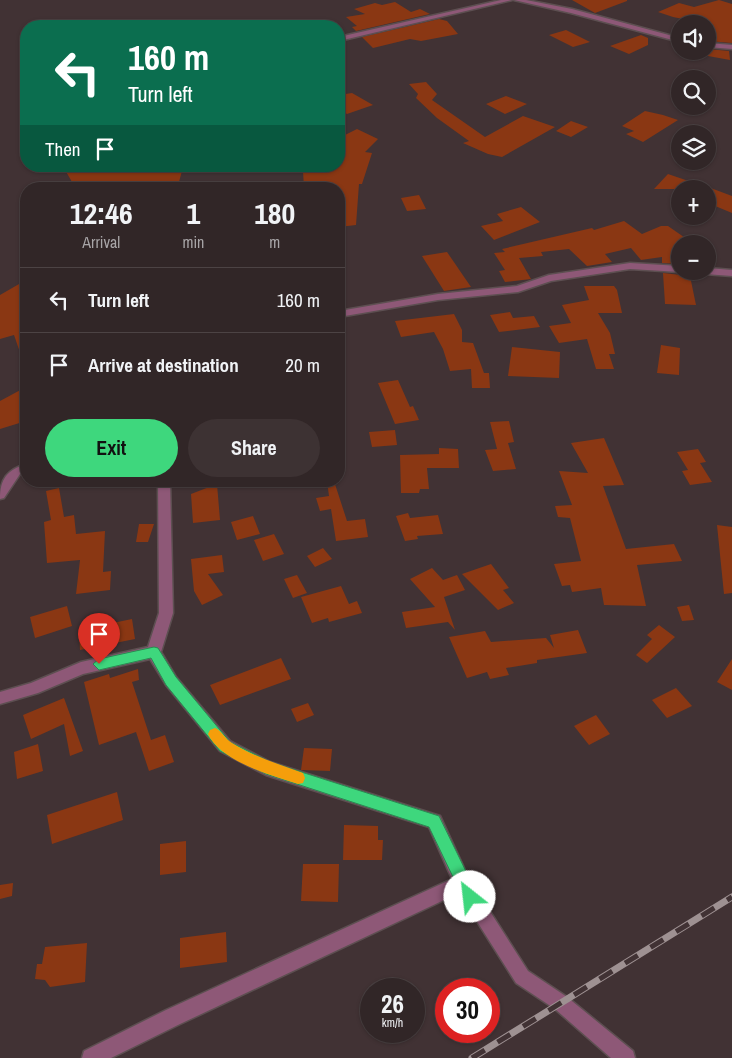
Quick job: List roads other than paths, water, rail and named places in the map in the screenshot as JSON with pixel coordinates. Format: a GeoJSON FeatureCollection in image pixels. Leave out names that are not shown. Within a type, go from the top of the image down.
{"type":"FeatureCollection","features":[{"type":"Feature","properties":{"kind":"street"},"geometry":{"type":"LineString","coordinates":[[345,38],[509,0]]}},
{"type":"Feature","properties":{"kind":"street"},"geometry":{"type":"LineString","coordinates":[[517,0],[590,16],[671,38]]}},
{"type":"Feature","properties":{"kind":"street"},"geometry":{"type":"LineString","coordinates":[[564,0],[590,16]]}},
{"type":"Feature","properties":{"kind":"street"},"geometry":{"type":"LineString","coordinates":[[716,46],[732,47]]}},
{"type":"Feature","properties":{"kind":"street"},"geometry":{"type":"LineString","coordinates":[[345,313],[438,297],[518,289],[549,278],[630,266],[671,269]]}},
{"type":"Feature","properties":{"kind":"street"},"geometry":{"type":"LineString","coordinates":[[716,272],[732,273]]}},
{"type":"Feature","properties":{"kind":"street"},"geometry":{"type":"LineString","coordinates":[[0,495],[16,471],[20,470]]}},
{"type":"Feature","properties":{"kind":"street"},"geometry":{"type":"LineString","coordinates":[[164,487],[166,613],[154,652],[171,681],[225,746],[266,768],[434,821],[462,883],[522,977],[561,1003],[626,1058]]}},
{"type":"Feature","properties":{"kind":"street"},"geometry":{"type":"LineString","coordinates":[[0,698],[33,689],[81,668],[154,652]]}},
{"type":"Feature","properties":{"kind":"street"},"geometry":{"type":"LineString","coordinates":[[91,1058],[173,1017],[462,883]]}},
{"type":"Feature","properties":{"kind":"railway"},"geometry":{"type":"LineString","coordinates":[[472,1058],[732,897]]}}]}
